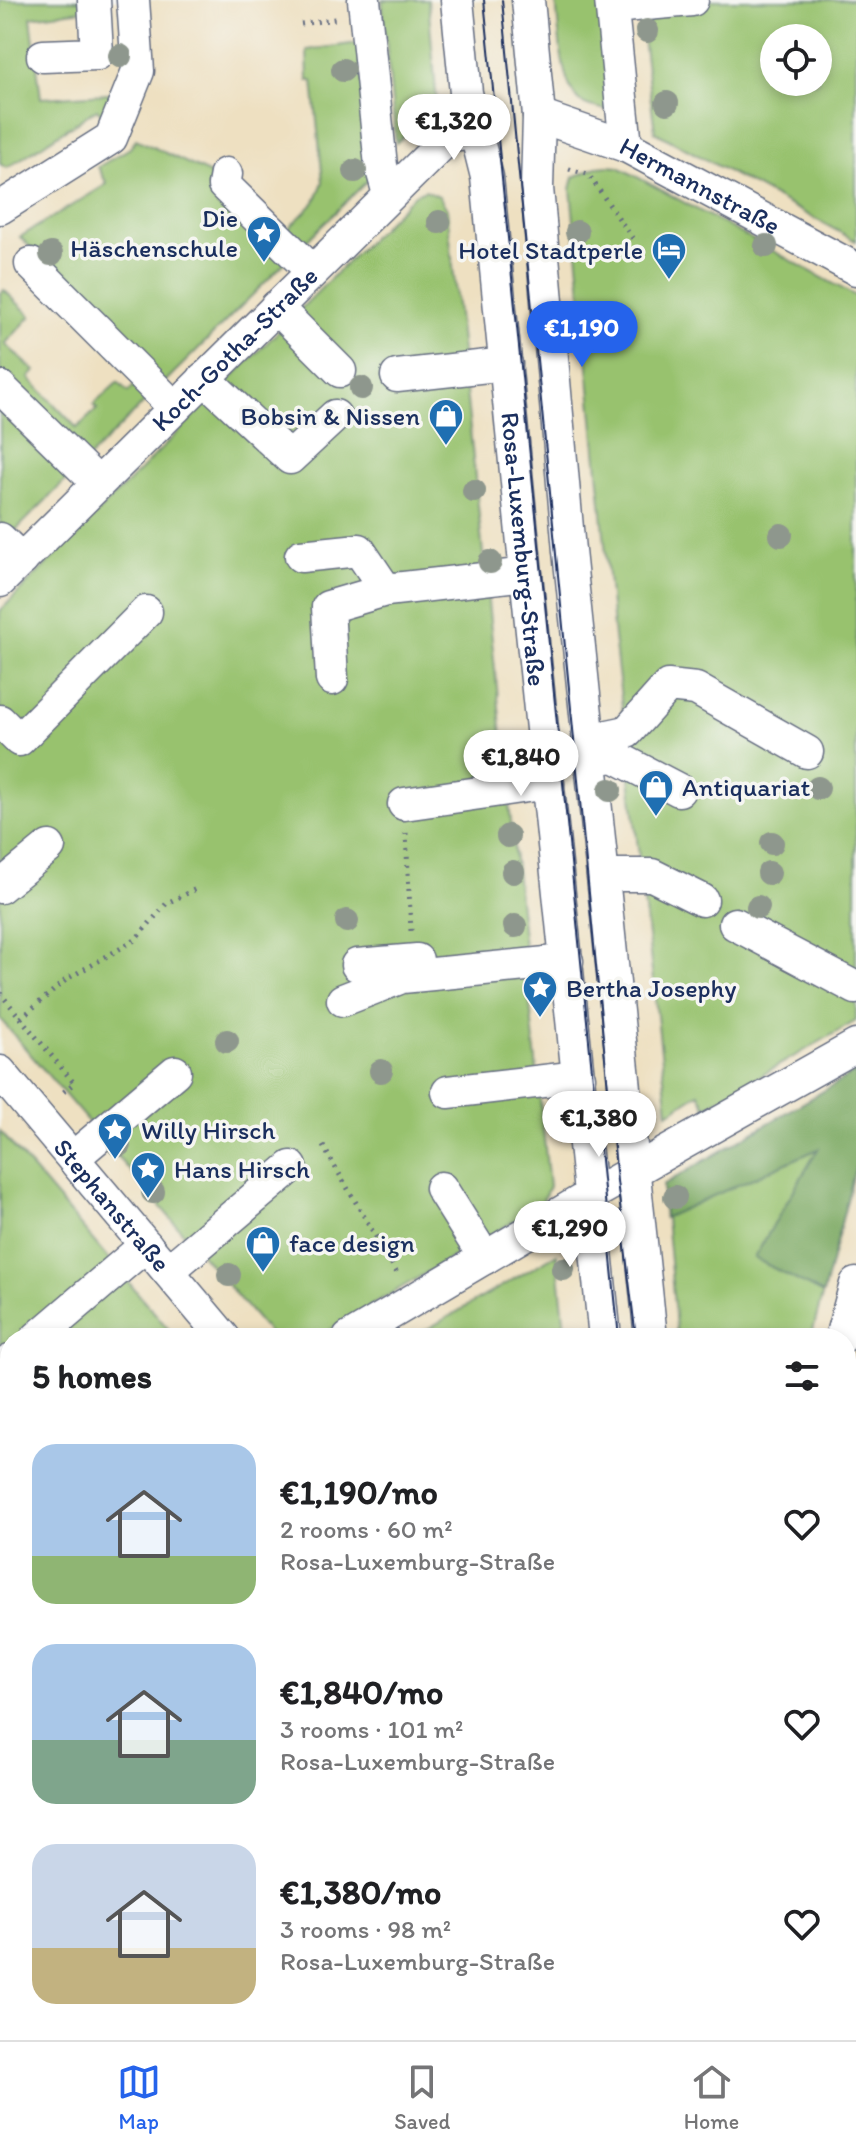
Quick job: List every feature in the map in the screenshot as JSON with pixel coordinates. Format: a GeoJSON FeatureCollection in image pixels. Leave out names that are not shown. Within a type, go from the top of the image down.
{"type":"FeatureCollection","features":[{"type":"Feature","properties":{"kind":"street"},"geometry":{"type":"LineString","coordinates":[[43,56],[97,54],[94,0]]}},
{"type":"Feature","properties":{"kind":"street"},"geometry":{"type":"LineString","coordinates":[[0,208],[111,138],[138,71],[133,0]]}},
{"type":"Feature","properties":{"kind":"street"},"geometry":{"type":"LineString","coordinates":[[364,0],[381,166],[389,194]]}},
{"type":"Feature","properties":{"kind":"street","name":"Rosa-Luxemburg-Straße"},"geometry":{"type":"LineString","coordinates":[[457,0],[466,93],[487,177],[604,1328]]}},
{"type":"Feature","properties":{"kind":"street","name":"Rosa-Luxemburg-Straße"},"geometry":{"type":"LineString","coordinates":[[528,0],[539,116],[537,188],[569,551],[650,1328]]}},
{"type":"Feature","properties":{"kind":"street"},"geometry":{"type":"LineString","coordinates":[[626,146],[612,3],[692,0]]}},
{"type":"Feature","properties":{"kind":"street","name":"Hermannstraße"},"geometry":{"type":"LineString","coordinates":[[539,116],[626,146],[856,269]]}},
{"type":"Feature","properties":{"kind":"street","name":"Koch-Gotha-Straße"},"geometry":{"type":"LineString","coordinates":[[7,560],[98,483],[450,136],[476,133]]}},
{"type":"Feature","properties":{"kind":"street"},"geometry":{"type":"LineString","coordinates":[[226,174],[224,185],[312,271]]}},
{"type":"Feature","properties":{"kind":"street"},"geometry":{"type":"LineString","coordinates":[[31,264],[175,408]]}},
{"type":"Feature","properties":{"kind":"street"},"geometry":{"type":"LineString","coordinates":[[276,307],[340,371]]}},
{"type":"Feature","properties":{"kind":"street"},"geometry":{"type":"LineString","coordinates":[[397,376],[506,364]]}},
{"type":"Feature","properties":{"kind":"street"},"geometry":{"type":"LineString","coordinates":[[204,378],[290,458],[335,416]]}},
{"type":"Feature","properties":{"kind":"street"},"geometry":{"type":"LineString","coordinates":[[0,387],[98,483]]}},
{"type":"Feature","properties":{"kind":"street"},"geometry":{"type":"LineString","coordinates":[[301,556],[359,550],[386,590]]}},
{"type":"Feature","properties":{"kind":"street"},"geometry":{"type":"LineString","coordinates":[[332,679],[328,607],[386,590],[526,574]]}},
{"type":"Feature","properties":{"kind":"street"},"geometry":{"type":"LineString","coordinates":[[0,721],[19,740],[146,612]]}},
{"type":"Feature","properties":{"kind":"street"},"geometry":{"type":"LineString","coordinates":[[590,749],[627,732],[668,686],[696,689],[807,752]]}},
{"type":"Feature","properties":{"kind":"street"},"geometry":{"type":"LineString","coordinates":[[590,749],[614,756],[679,790]]}},
{"type":"Feature","properties":{"kind":"street"},"geometry":{"type":"LineString","coordinates":[[404,804],[548,783]]}},
{"type":"Feature","properties":{"kind":"street"},"geometry":{"type":"LineString","coordinates":[[0,887],[49,847]]}},
{"type":"Feature","properties":{"kind":"street"},"geometry":{"type":"LineString","coordinates":[[603,875],[652,875],[702,900]]}},
{"type":"Feature","properties":{"kind":"street"},"geometry":{"type":"LineString","coordinates":[[735,924],[856,988]]}},
{"type":"Feature","properties":{"kind":"street"},"geometry":{"type":"LineString","coordinates":[[357,965],[566,954]]}},
{"type":"Feature","properties":{"kind":"street"},"geometry":{"type":"LineString","coordinates":[[343,1000],[402,977],[566,954]]}},
{"type":"Feature","properties":{"kind":"street"},"geometry":{"type":"LineString","coordinates":[[366,1328],[591,1195],[856,1046]]}},
{"type":"Feature","properties":{"kind":"street"},"geometry":{"type":"LineString","coordinates":[[73,1158],[175,1072]]}},
{"type":"Feature","properties":{"kind":"street"},"geometry":{"type":"LineString","coordinates":[[448,1092],[579,1077]]}},
{"type":"Feature","properties":{"kind":"street","name":"Stephanstraße"},"geometry":{"type":"LineString","coordinates":[[3,1083],[73,1158],[216,1328]]}},
{"type":"Feature","properties":{"kind":"street"},"geometry":{"type":"LineString","coordinates":[[168,1271],[291,1167]]}},
{"type":"Feature","properties":{"kind":"street"},"geometry":{"type":"LineString","coordinates":[[441,1188],[485,1258]]}},
{"type":"Feature","properties":{"kind":"street"},"geometry":{"type":"LineString","coordinates":[[49,1328],[146,1245]]}},
{"type":"Feature","properties":{"kind":"street"},"geometry":{"type":"LineString","coordinates":[[844,1328],[856,1284]]}},
{"type":"Feature","properties":{"kind":"path"},"geometry":{"type":"LineString","coordinates":[[562,168],[588,174],[633,239]]}},
{"type":"Feature","properties":{"kind":"path"},"geometry":{"type":"LineString","coordinates":[[404,804],[413,960]]}},
{"type":"Feature","properties":{"kind":"path"},"geometry":{"type":"LineString","coordinates":[[21,1018],[67,979],[135,940],[167,903],[198,888]]}},
{"type":"Feature","properties":{"kind":"path"},"geometry":{"type":"LineString","coordinates":[[0,993],[74,1083],[58,1096]]}},
{"type":"Feature","properties":{"kind":"path"},"geometry":{"type":"LineString","coordinates":[[323,1146],[414,1300]]}},
{"type":"Feature","properties":{"kind":"green space"},"geometry":{"type":"Polygon","coordinates":[[[0,0],[90,0],[91,9],[31,17],[41,98],[122,93],[110,124],[97,109],[7,168],[0,164],[0,0]]]}},
{"type":"Feature","properties":{"kind":"green space"},"geometry":{"type":"Polygon","coordinates":[[[382,0],[428,0],[437,104],[431,115],[396,143],[382,0]]]}},
{"type":"Feature","properties":{"kind":"green space"},"geometry":{"type":"Polygon","coordinates":[[[556,0],[602,0],[614,111],[583,103],[569,85],[562,56],[556,0]]]}},
{"type":"Feature","properties":{"kind":"green space"},"geometry":{"type":"Polygon","coordinates":[[[638,0],[856,0],[856,241],[655,132],[638,0]]]}},
{"type":"Feature","properties":{"kind":"green space"},"geometry":{"type":"Polygon","coordinates":[[[359,43],[371,177],[0,546],[0,294],[4,290],[31,316],[5,344],[35,371],[29,378],[77,428],[97,409],[93,405],[118,382],[128,392],[152,368],[20,237],[107,184],[98,167],[130,148],[136,139],[215,176],[288,229],[315,202],[323,182],[313,81],[308,81],[307,50],[359,43]]]}},
{"type":"Feature","properties":{"kind":"green space"},"geometry":{"type":"Polygon","coordinates":[[[597,167],[619,167],[856,296],[856,1021],[706,1107],[699,1093],[668,1113],[613,628],[571,189],[574,177],[597,167]]]}},
{"type":"Feature","properties":{"kind":"green space"},"geometry":{"type":"Polygon","coordinates":[[[425,190],[439,196],[447,209],[549,1186],[541,1205],[333,1328],[264,1328],[0,1019],[0,611],[415,194],[425,190]]]}},
{"type":"Feature","properties":{"kind":"green space"},"geometry":{"type":"Polygon","coordinates":[[[856,1072],[856,1165],[814,1328],[676,1328],[663,1185],[856,1072]]]}},
{"type":"Feature","properties":{"kind":"green space"},"geometry":{"type":"Polygon","coordinates":[[[856,1072],[856,1165],[823,1294],[754,1258],[818,1149],[664,1218],[663,1185],[856,1072]]]}},
{"type":"Feature","properties":{"kind":"green space"},"geometry":{"type":"Polygon","coordinates":[[[0,1131],[167,1328],[0,1328],[0,1131]]]}},
{"type":"Feature","properties":{"kind":"green space"},"geometry":{"type":"Polygon","coordinates":[[[557,1254],[565,1328],[429,1328],[557,1254]]]}},
{"type":"Feature","properties":{"kind":"tram line"},"geometry":{"type":"LineString","coordinates":[[484,0],[618,1328]]}},
{"type":"Feature","properties":{"kind":"tram line"},"geometry":{"type":"LineString","coordinates":[[502,0],[617,1181],[635,1328]]}},
{"type":"Feature","properties":{"kind":"place","name":"Die Häschenschule"},"geometry":{"type":"Point","coordinates":[264,264]}},
{"type":"Feature","properties":{"kind":"place","name":"Hotel Stadtperle"},"geometry":{"type":"Point","coordinates":[669,281]}},
{"type":"Feature","properties":{"kind":"place","name":"Bobsin & Nissen"},"geometry":{"type":"Point","coordinates":[446,447]}},
{"type":"Feature","properties":{"kind":"place","name":"Antiquariat"},"geometry":{"type":"Point","coordinates":[656,818]}},
{"type":"Feature","properties":{"kind":"place","name":"Bertha Josephy"},"geometry":{"type":"Point","coordinates":[540,1019]}},
{"type":"Feature","properties":{"kind":"place","name":"Willy Hirsch"},"geometry":{"type":"Point","coordinates":[115,1161]}},
{"type":"Feature","properties":{"kind":"place","name":"Hans Hirsch"},"geometry":{"type":"Point","coordinates":[148,1200]}},
{"type":"Feature","properties":{"kind":"place","name":"face design"},"geometry":{"type":"Point","coordinates":[263,1274]}}]}
